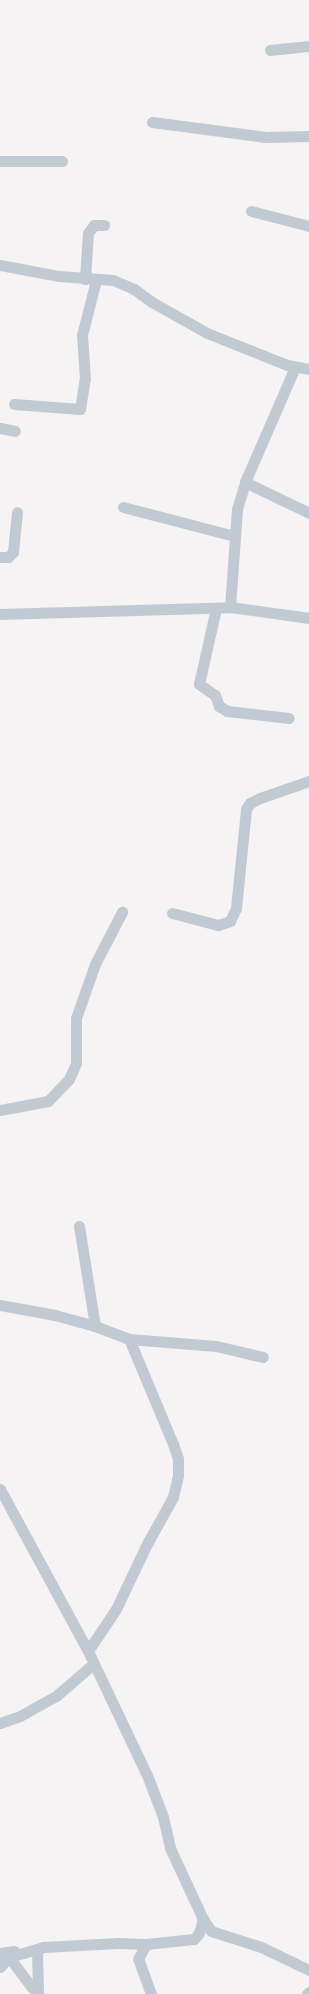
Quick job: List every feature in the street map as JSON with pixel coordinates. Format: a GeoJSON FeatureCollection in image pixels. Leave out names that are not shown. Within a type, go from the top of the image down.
{"type":"FeatureCollection","features":[{"type":"Feature","properties":{"kind":"street"},"geometry":{"type":"LineString","coordinates":[[270,50],[309,46]]}},
{"type":"Feature","properties":{"kind":"street"},"geometry":{"type":"LineString","coordinates":[[152,122],[266,137],[309,136]]}},
{"type":"Feature","properties":{"kind":"street"},"geometry":{"type":"LineString","coordinates":[[0,161],[62,161]]}},
{"type":"Feature","properties":{"kind":"street"},"geometry":{"type":"LineString","coordinates":[[251,211],[309,226]]}},
{"type":"Feature","properties":{"kind":"street"},"geometry":{"type":"LineString","coordinates":[[14,404],[80,409],[85,379],[82,336],[90,279],[88,233],[94,226],[104,225]]}},
{"type":"Feature","properties":{"kind":"street"},"geometry":{"type":"LineString","coordinates":[[0,265],[90,279],[109,279],[134,289],[152,302],[207,333],[295,367],[309,369]]}},
{"type":"Feature","properties":{"kind":"street"},"geometry":{"type":"LineString","coordinates":[[230,607],[237,509],[245,482],[295,367]]}},
{"type":"Feature","properties":{"kind":"street"},"geometry":{"type":"LineString","coordinates":[[0,428],[15,431]]}},
{"type":"Feature","properties":{"kind":"street"},"geometry":{"type":"LineString","coordinates":[[245,482],[309,513]]}},
{"type":"Feature","properties":{"kind":"street"},"geometry":{"type":"LineString","coordinates":[[123,507],[234,536]]}},
{"type":"Feature","properties":{"kind":"street"},"geometry":{"type":"LineString","coordinates":[[0,557],[8,557],[13,552],[17,512]]}},
{"type":"Feature","properties":{"kind":"street"},"geometry":{"type":"LineString","coordinates":[[0,614],[230,607],[309,618]]}},
{"type":"Feature","properties":{"kind":"street"},"geometry":{"type":"LineString","coordinates":[[216,608],[199,684],[215,695],[219,706],[227,711],[289,718]]}},
{"type":"Feature","properties":{"kind":"street"},"geometry":{"type":"LineString","coordinates":[[172,913],[218,925],[230,921],[236,908],[246,809],[250,803],[260,798],[309,781]]}},
{"type":"Feature","properties":{"kind":"street"},"geometry":{"type":"LineString","coordinates":[[0,1110],[48,1101],[69,1079],[76,1063],[76,1018],[95,964],[122,912]]}},
{"type":"Feature","properties":{"kind":"street"},"geometry":{"type":"LineString","coordinates":[[79,1226],[95,1326]]}},
{"type":"Feature","properties":{"kind":"street"},"geometry":{"type":"LineString","coordinates":[[0,1305],[95,1326],[129,1338],[216,1346],[263,1357]]}},
{"type":"Feature","properties":{"kind":"street"},"geometry":{"type":"LineString","coordinates":[[88,1651],[116,1609],[148,1542],[173,1497],[178,1475],[178,1459],[173,1444],[129,1338]]}},
{"type":"Feature","properties":{"kind":"street"},"geometry":{"type":"LineString","coordinates":[[0,1488],[88,1651],[92,1665],[147,1775],[163,1817],[170,1848],[203,1919],[211,1931],[260,1947],[309,1970]]}},
{"type":"Feature","properties":{"kind":"street"},"geometry":{"type":"LineString","coordinates":[[0,1723],[20,1716],[56,1696],[92,1665]]}},
{"type":"Feature","properties":{"kind":"street"},"geometry":{"type":"LineString","coordinates":[[0,1967],[8,1955],[37,1949],[118,1943],[146,1944],[194,1939],[199,1933],[203,1919]]}},
{"type":"Feature","properties":{"kind":"street"},"geometry":{"type":"LineString","coordinates":[[146,1944],[138,1959],[151,1994]]}},
{"type":"Feature","properties":{"kind":"street"},"geometry":{"type":"LineString","coordinates":[[37,1949],[38,1993]]}},
{"type":"Feature","properties":{"kind":"street"},"geometry":{"type":"LineString","coordinates":[[8,1955],[38,1993]]}}]}
